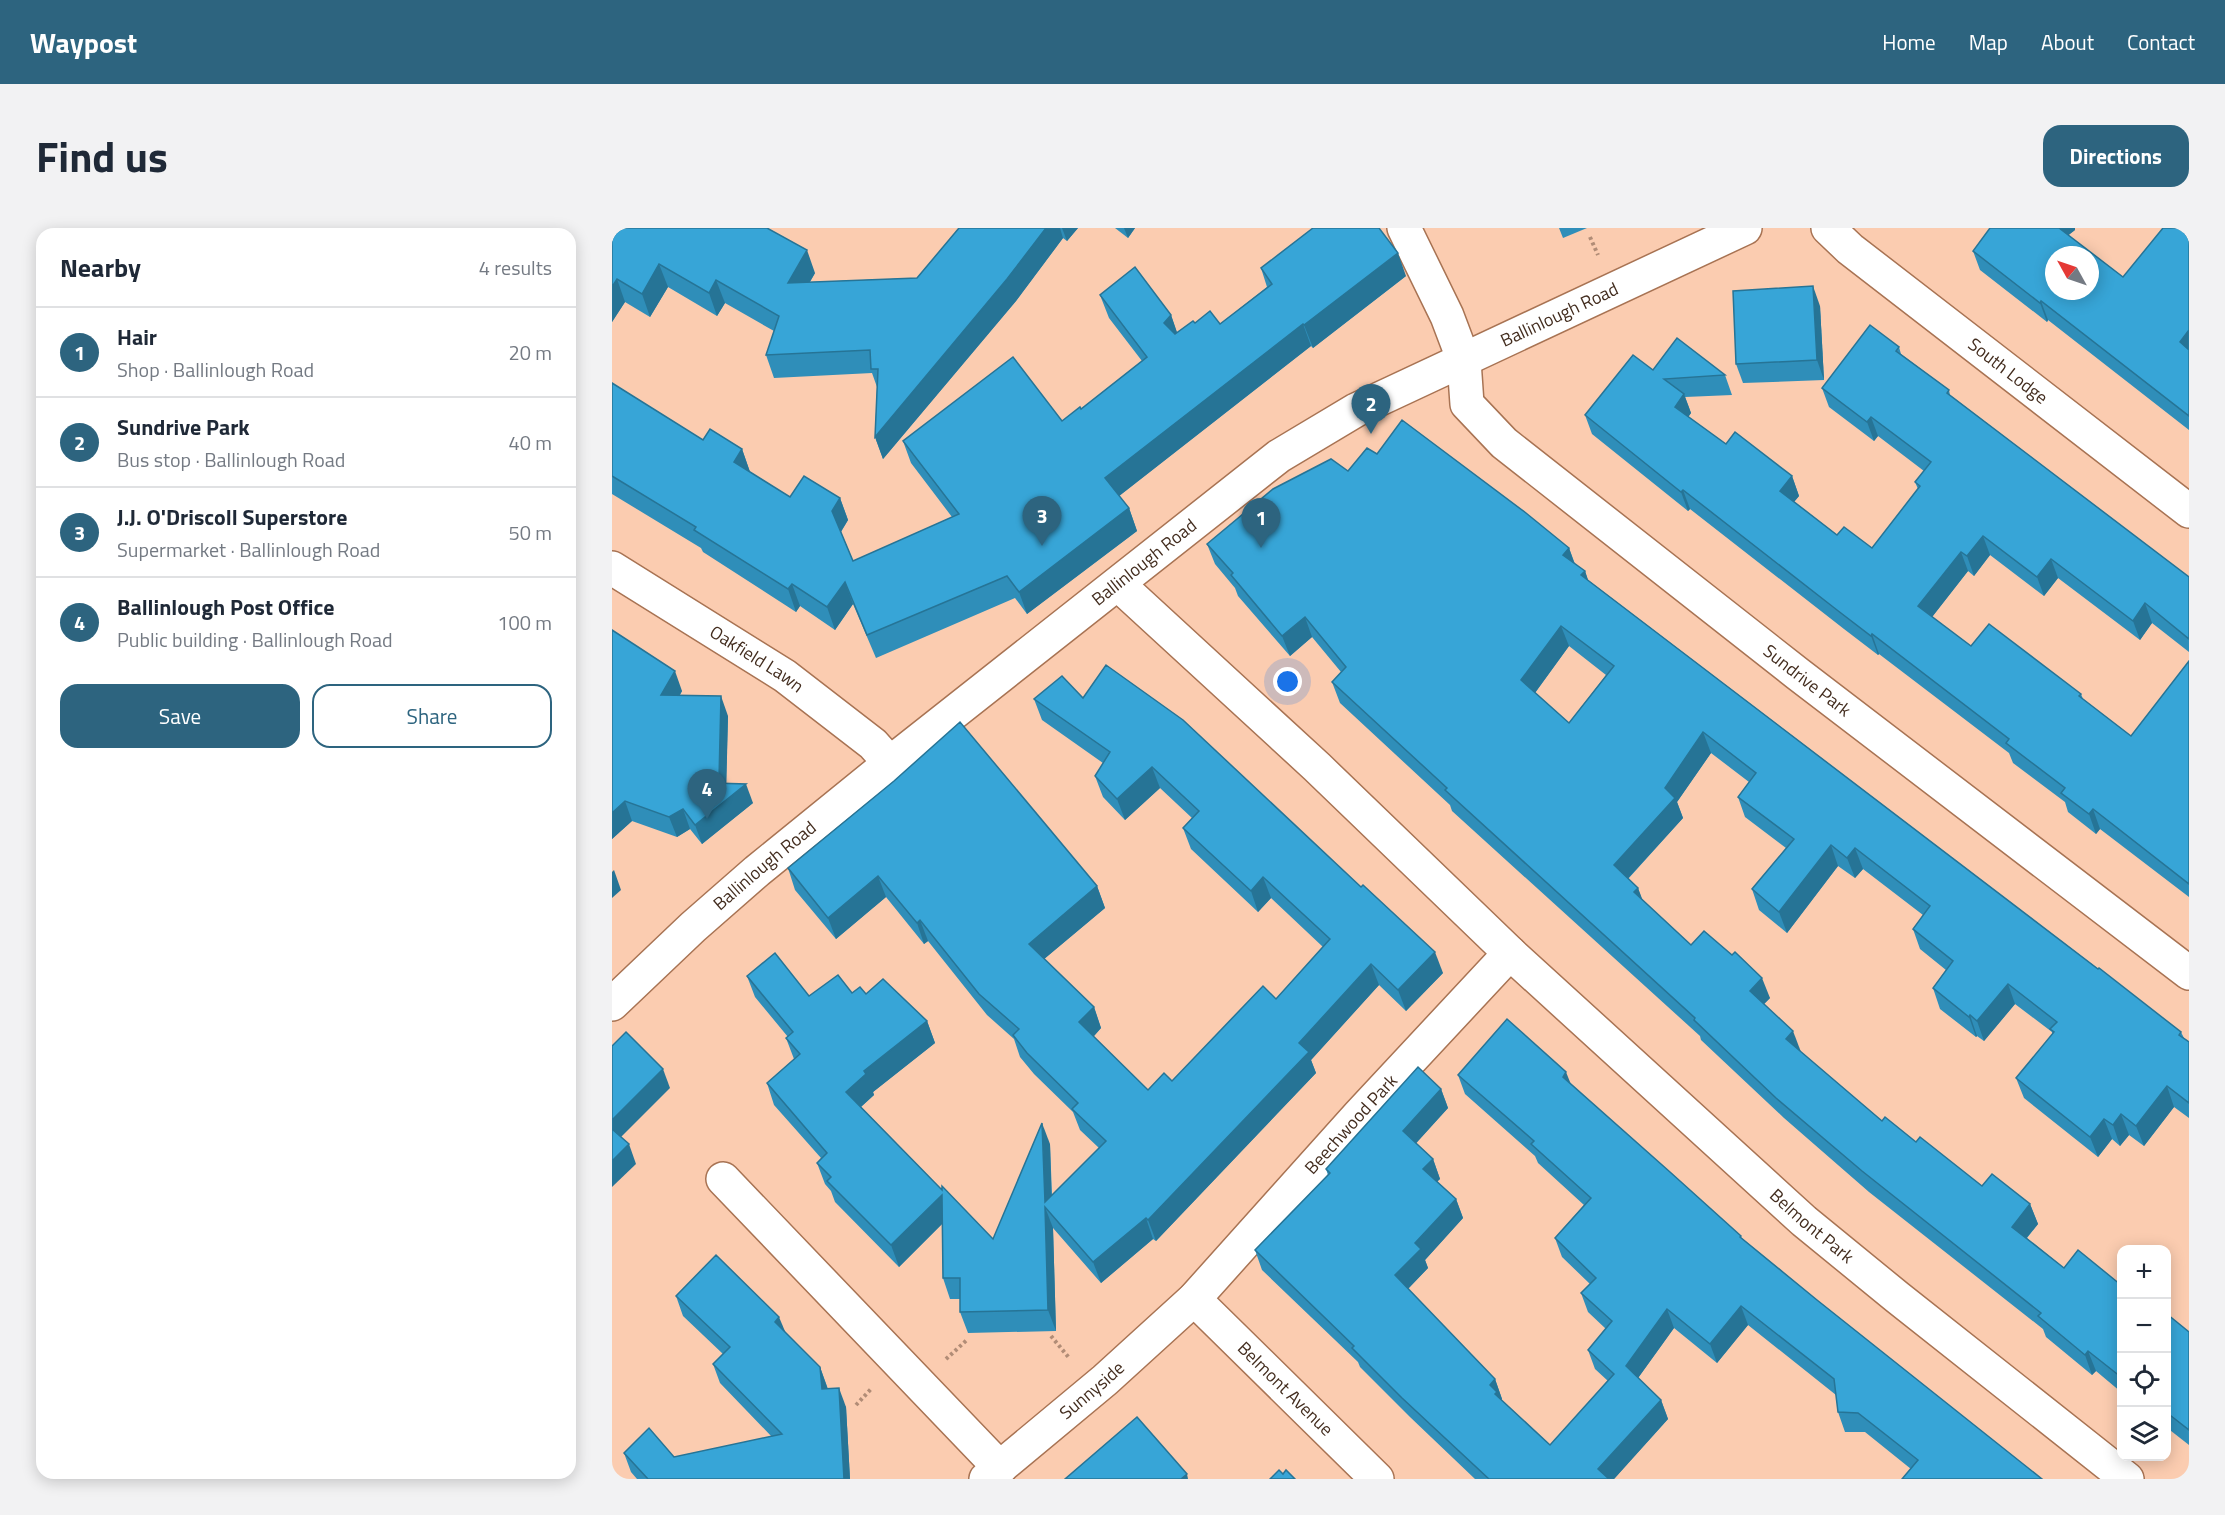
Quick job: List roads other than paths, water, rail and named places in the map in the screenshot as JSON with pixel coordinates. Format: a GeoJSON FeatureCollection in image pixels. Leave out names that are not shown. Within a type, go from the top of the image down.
{"type":"FeatureCollection","features":[{"type":"Feature","properties":{"kind":"street","name":"Sundrive Park"},"geometry":{"type":"LineString","coordinates":[[1404,228],[1447,316],[1464,361],[1467,404],[1511,450],[2189,974]]}},
{"type":"Feature","properties":{"kind":"street","name":"Ballinlough Road"},"geometry":{"type":"LineString","coordinates":[[612,1004],[693,927],[757,871],[890,762],[1119,585],[1212,507],[1279,456],[1356,410],[1745,228]]}},
{"type":"Feature","properties":{"kind":"street","name":"South Lodge"},"geometry":{"type":"LineString","coordinates":[[1828,228],[1850,249],[2189,511]]}},
{"type":"Feature","properties":{"kind":"street","name":"Oakfield Lawn"},"geometry":{"type":"LineString","coordinates":[[612,568],[785,676],[873,744],[890,762]]}},
{"type":"Feature","properties":{"kind":"street","name":"Belmont Park"},"geometry":{"type":"LineString","coordinates":[[1119,585],[1317,767],[1510,953],[1805,1222],[2127,1479]]}},
{"type":"Feature","properties":{"kind":"street","name":"Beechwood Park"},"geometry":{"type":"LineString","coordinates":[[1194,1299],[1359,1115],[1510,953]]}},
{"type":"Feature","properties":{"kind":"street"},"geometry":{"type":"LineString","coordinates":[[723,1179],[993,1473]]}},
{"type":"Feature","properties":{"kind":"street","name":"Sunnyside"},"geometry":{"type":"LineString","coordinates":[[993,1473],[1106,1380],[1194,1299]]}},
{"type":"Feature","properties":{"kind":"street","name":"Belmont Avenue"},"geometry":{"type":"LineString","coordinates":[[1194,1299],[1377,1479]]}},
{"type":"Feature","properties":{"kind":"place","name":"Sundrive Park"},"geometry":{"type":"Point","coordinates":[1371,434]}},
{"type":"Feature","properties":{"kind":"place","name":"J.J. O'Driscoll Superstore"},"geometry":{"type":"Point","coordinates":[1042,546]}},
{"type":"Feature","properties":{"kind":"place","name":"Hair"},"geometry":{"type":"Point","coordinates":[1261,548]}},
{"type":"Feature","properties":{"kind":"place","name":"Ballinlough Post Office"},"geometry":{"type":"Point","coordinates":[707,819]}}]}
